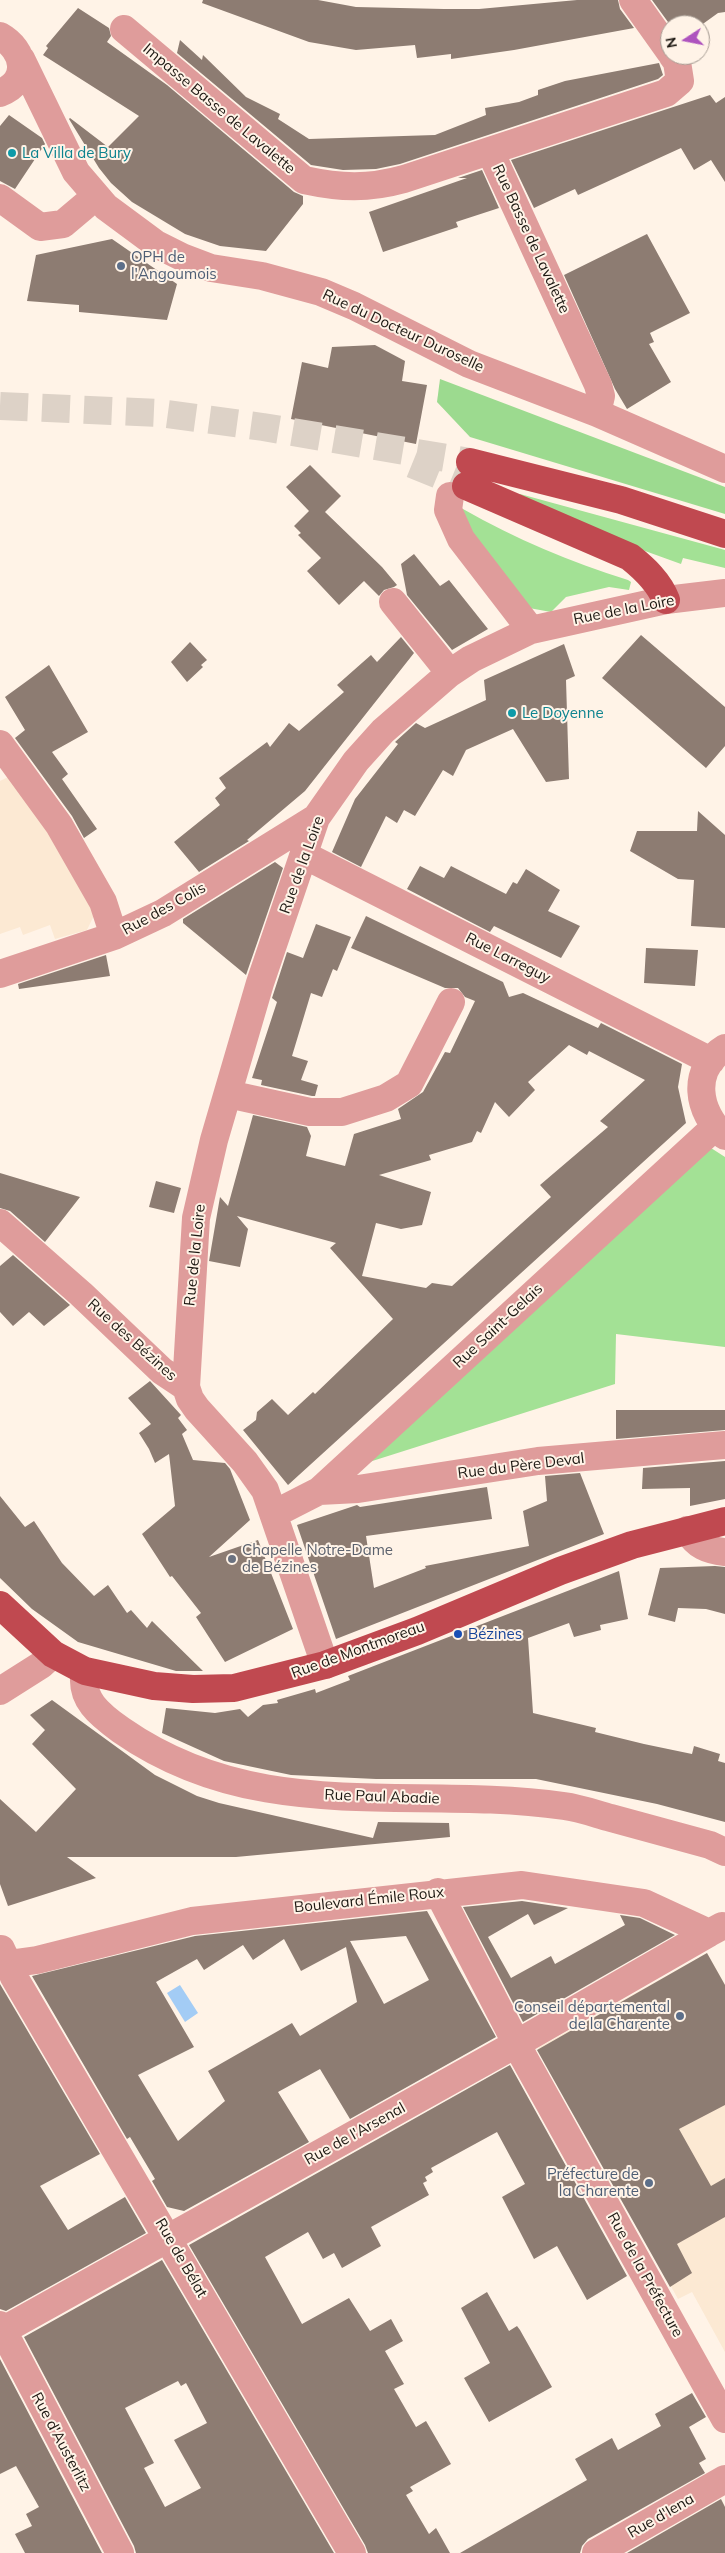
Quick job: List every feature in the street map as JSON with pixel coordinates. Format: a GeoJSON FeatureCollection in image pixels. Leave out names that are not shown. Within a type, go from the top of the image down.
{"type":"FeatureCollection","features":[{"type":"Feature","properties":{"kind":"main road"},"geometry":{"type":"LineString","coordinates":[[462,481],[621,500],[725,534]]}},
{"type":"Feature","properties":{"kind":"main road"},"geometry":{"type":"LineString","coordinates":[[462,481],[630,557],[644,568],[662,589],[666,600]]}},
{"type":"Feature","properties":{"kind":"main road","name":"Rue de Montmoreau"},"geometry":{"type":"LineString","coordinates":[[0,1605],[53,1654],[84,1671],[154,1686],[192,1689],[234,1688],[325,1665],[417,1631],[560,1571],[632,1545],[725,1521]]}},
{"type":"Feature","properties":{"kind":"street"},"geometry":{"type":"LineString","coordinates":[[634,0],[660,38]]}},
{"type":"Feature","properties":{"kind":"street","name":"Impasse Basse de Lavalette"},"geometry":{"type":"LineString","coordinates":[[124,29],[253,140],[304,180],[334,186],[376,187],[490,151]]}},
{"type":"Feature","properties":{"kind":"street","name":"Rue du Docteur Duroselle"},"geometry":{"type":"LineString","coordinates":[[0,36],[16,48],[68,159],[95,197],[132,228],[182,257],[211,268],[262,276],[321,292],[354,306],[469,364],[597,413]]}},
{"type":"Feature","properties":{"kind":"street"},"geometry":{"type":"LineString","coordinates":[[1,93],[9,88],[19,76],[21,59]]}},
{"type":"Feature","properties":{"kind":"street","name":"Rue Basse de Lavalette"},"geometry":{"type":"LineString","coordinates":[[597,413],[601,396],[598,385],[490,151],[666,94],[680,81],[677,65]]}},
{"type":"Feature","properties":{"kind":"street","name":"Rue du Docteur Duroselle"},"geometry":{"type":"LineString","coordinates":[[1,93],[38,115],[54,130]]}},
{"type":"Feature","properties":{"kind":"street"},"geometry":{"type":"LineString","coordinates":[[0,198],[40,227],[63,224],[95,197]]}},
{"type":"Feature","properties":{"kind":"street"},"geometry":{"type":"LineString","coordinates":[[597,413],[725,470]]}},
{"type":"Feature","properties":{"kind":"street"},"geometry":{"type":"LineString","coordinates":[[462,481],[448,510],[461,539],[531,630]]}},
{"type":"Feature","properties":{"kind":"street","name":"Rue de la Loire"},"geometry":{"type":"LineString","coordinates":[[186,1387],[196,1218],[214,1140],[260,982],[316,818],[356,761],[383,731],[450,673],[498,644],[531,630],[666,600],[725,593]]}},
{"type":"Feature","properties":{"kind":"street"},"geometry":{"type":"LineString","coordinates":[[393,602],[450,673]]}},
{"type":"Feature","properties":{"kind":"street"},"geometry":{"type":"LineString","coordinates":[[0,744],[59,825],[103,902],[114,936]]}},
{"type":"Feature","properties":{"kind":"street","name":"Rue des Colis"},"geometry":{"type":"LineString","coordinates":[[0,974],[114,936],[163,913],[316,818]]}},
{"type":"Feature","properties":{"kind":"street","name":"Rue Larreguy"},"geometry":{"type":"LineString","coordinates":[[304,855],[718,1055]]}},
{"type":"Feature","properties":{"kind":"street"},"geometry":{"type":"LineString","coordinates":[[228,1094],[310,1112],[342,1112],[386,1098],[409,1084],[451,1002]]}},
{"type":"Feature","properties":{"kind":"street"},"geometry":{"type":"LineString","coordinates":[[718,1055],[702,1077],[701,1095],[705,1112],[720,1131]]}},
{"type":"Feature","properties":{"kind":"street","name":"Rue Saint-Gelais"},"geometry":{"type":"LineString","coordinates":[[274,1514],[319,1491],[720,1131]]}},
{"type":"Feature","properties":{"kind":"street","name":"Rue des Bézines"},"geometry":{"type":"LineString","coordinates":[[0,1223],[81,1294],[162,1371],[186,1387],[190,1399],[197,1409],[245,1462],[264,1490],[274,1514],[325,1665]]}},
{"type":"Feature","properties":{"kind":"street","name":"Rue du Père Deval"},"geometry":{"type":"LineString","coordinates":[[319,1491],[358,1489],[538,1461],[725,1445]]}},
{"type":"Feature","properties":{"kind":"street"},"geometry":{"type":"LineString","coordinates":[[687,1530],[694,1542],[710,1550],[725,1552]]}},
{"type":"Feature","properties":{"kind":"street"},"geometry":{"type":"LineString","coordinates":[[0,1691],[42,1665],[53,1654]]}},
{"type":"Feature","properties":{"kind":"street","name":"Rue Paul Abadie"},"geometry":{"type":"LineString","coordinates":[[84,1671],[82,1683],[84,1692],[97,1712],[157,1753],[203,1773],[288,1792],[350,1798],[513,1801],[566,1806],[710,1845],[725,1852]]}},
{"type":"Feature","properties":{"kind":"street","name":"Boulevard Émile Roux"},"geometry":{"type":"LineString","coordinates":[[4,1955],[37,1960],[192,1921],[438,1892],[522,1885],[644,1903],[717,1928]]}},
{"type":"Feature","properties":{"kind":"street","name":"Rue de la Préfecture"},"geometry":{"type":"LineString","coordinates":[[438,1892],[516,2044],[725,2419]]}},
{"type":"Feature","properties":{"kind":"street","name":"Rue de l'Arsenal"},"geometry":{"type":"LineString","coordinates":[[1,2329],[169,2238],[516,2044],[717,1928]]}},
{"type":"Feature","properties":{"kind":"street","name":"Rue de Bélat"},"geometry":{"type":"LineString","coordinates":[[4,1955],[352,2553]]}},
{"type":"Feature","properties":{"kind":"street","name":"Rue d'Austerlitz"},"geometry":{"type":"LineString","coordinates":[[1,2329],[120,2553]]}},
{"type":"Feature","properties":{"kind":"street","name":"Rue d'Iena"},"geometry":{"type":"LineString","coordinates":[[596,2553],[725,2479]]}},
{"type":"Feature","properties":{"kind":"shaded area"},"geometry":{"type":"Polygon","coordinates":[[[14,774],[98,907],[87,930],[55,939],[50,925],[23,935],[20,927],[0,934],[0,781],[14,774]]]}},
{"type":"Feature","properties":{"kind":"shaded area"},"geometry":{"type":"Polygon","coordinates":[[[707,1953],[725,1985],[725,2352],[692,2292],[678,2299],[538,2048],[707,1953]]]}},
{"type":"Feature","properties":{"kind":"green space"},"geometry":{"type":"Polygon","coordinates":[[[440,379],[725,487],[725,514],[470,437],[437,402],[440,379]]]}},
{"type":"Feature","properties":{"kind":"green space"},"geometry":{"type":"Polygon","coordinates":[[[520,494],[725,550],[725,568],[683,558],[681,564],[587,530],[519,498],[520,494]]]}},
{"type":"Feature","properties":{"kind":"green space"},"geometry":{"type":"Polygon","coordinates":[[[463,509],[544,549],[585,566],[628,580],[631,582],[629,590],[609,587],[566,597],[551,612],[529,608],[508,589],[460,512],[463,509]]]}},
{"type":"Feature","properties":{"kind":"green space"},"geometry":{"type":"Polygon","coordinates":[[[711,1148],[725,1157],[725,1347],[616,1334],[615,1384],[366,1463],[711,1148]]]}},
{"type":"Feature","properties":{"kind":"water"},"geometry":{"type":"Polygon","coordinates":[[[180,1985],[198,2013],[185,2022],[167,1993],[180,1985]]]}},
{"type":"Feature","properties":{"kind":"building"},"geometry":{"type":"Polygon","coordinates":[[[203,0],[318,0],[356,7],[479,9],[577,0],[618,0],[620,9],[634,28],[514,50],[451,59],[451,54],[417,58],[415,45],[356,50],[309,42],[202,3],[203,0]]]}},
{"type":"Feature","properties":{"kind":"building"},"geometry":{"type":"Polygon","coordinates":[[[652,0],[725,0],[725,12],[718,13],[710,19],[710,15],[663,15],[652,0]]]}},
{"type":"Feature","properties":{"kind":"building"},"geometry":{"type":"Polygon","coordinates":[[[78,8],[109,28],[111,36],[107,42],[167,85],[294,192],[303,196],[303,204],[266,251],[220,246],[185,234],[132,202],[111,183],[99,168],[69,119],[108,147],[139,116],[43,55],[48,48],[46,46],[78,8]]]}},
{"type":"Feature","properties":{"kind":"building"},"geometry":{"type":"Polygon","coordinates":[[[180,40],[202,60],[203,55],[246,97],[280,114],[278,119],[309,139],[435,135],[486,115],[485,108],[519,102],[538,95],[538,90],[565,81],[659,63],[663,75],[658,79],[400,164],[376,169],[343,170],[311,165],[177,53],[180,40]]]}},
{"type":"Feature","properties":{"kind":"building"},"geometry":{"type":"Polygon","coordinates":[[[710,95],[716,103],[725,97],[725,182],[711,160],[694,170],[681,148],[578,195],[575,189],[534,208],[511,160],[710,95]]]}},
{"type":"Feature","properties":{"kind":"building","name":"La Villa de Bury"},"geometry":{"type":"Polygon","coordinates":[[[9,115],[42,138],[45,144],[15,189],[0,181],[0,126],[9,115]]]}},
{"type":"Feature","properties":{"kind":"building"},"geometry":{"type":"Polygon","coordinates":[[[482,170],[499,208],[456,222],[458,227],[383,252],[369,212],[467,178],[458,178],[482,170]]]}},
{"type":"Feature","properties":{"kind":"building"},"geometry":{"type":"Polygon","coordinates":[[[647,234],[690,313],[650,333],[654,342],[649,344],[671,382],[627,409],[615,389],[564,275],[647,234]]]}},
{"type":"Feature","properties":{"kind":"building"},"geometry":{"type":"Polygon","coordinates":[[[112,239],[177,284],[167,320],[79,312],[79,305],[27,301],[36,255],[112,239]]]}},
{"type":"Feature","properties":{"kind":"building"},"geometry":{"type":"Polygon","coordinates":[[[375,345],[405,361],[402,381],[427,385],[416,444],[291,419],[302,362],[328,368],[332,347],[375,345]]]}},
{"type":"Feature","properties":{"kind":"building"},"geometry":{"type":"Polygon","coordinates":[[[310,465],[341,496],[325,512],[382,567],[397,585],[384,590],[379,596],[364,581],[339,605],[307,571],[321,558],[298,535],[301,533],[294,526],[309,511],[286,487],[310,465]]]}},
{"type":"Feature","properties":{"kind":"building"},"geometry":{"type":"Polygon","coordinates":[[[414,554],[440,586],[449,580],[488,629],[452,650],[407,595],[401,564],[414,554]]]}},
{"type":"Feature","properties":{"kind":"building","name":"Le Doyenne"},"geometry":{"type":"Polygon","coordinates":[[[641,635],[725,707],[725,746],[706,768],[602,678],[641,635]]]}},
{"type":"Feature","properties":{"kind":"building"},"geometry":{"type":"Polygon","coordinates":[[[401,637],[414,653],[305,791],[247,840],[249,841],[199,872],[174,842],[220,805],[215,798],[226,788],[219,778],[267,742],[270,747],[289,723],[299,731],[344,692],[337,685],[371,655],[377,662],[401,637]]]}},
{"type":"Feature","properties":{"kind":"building"},"geometry":{"type":"Polygon","coordinates":[[[190,642],[207,660],[201,665],[203,667],[187,682],[171,662],[190,642]]]}},
{"type":"Feature","properties":{"kind":"building","name":"Le Doyenne"},"geometry":{"type":"Polygon","coordinates":[[[564,644],[575,676],[566,680],[569,779],[546,782],[513,729],[466,750],[453,776],[443,770],[415,816],[404,810],[397,823],[386,816],[361,867],[332,852],[355,799],[398,744],[395,742],[416,723],[425,728],[486,700],[484,680],[564,644]]]}},
{"type":"Feature","properties":{"kind":"building"},"geometry":{"type":"Polygon","coordinates":[[[49,665],[88,732],[52,752],[68,774],[62,779],[97,829],[84,838],[72,816],[15,738],[25,730],[5,697],[49,665]]]}},
{"type":"Feature","properties":{"kind":"building"},"geometry":{"type":"Polygon","coordinates":[[[698,811],[725,835],[725,928],[691,926],[694,880],[678,879],[630,851],[637,831],[697,831],[698,811]]]}},
{"type":"Feature","properties":{"kind":"building"},"geometry":{"type":"Polygon","coordinates":[[[275,862],[283,868],[246,975],[183,923],[183,919],[275,862]]]}},
{"type":"Feature","properties":{"kind":"building"},"geometry":{"type":"Polygon","coordinates":[[[420,866],[444,878],[451,866],[506,894],[513,882],[517,884],[526,869],[560,890],[548,911],[580,926],[561,958],[494,926],[490,932],[407,889],[420,866]]]}},
{"type":"Feature","properties":{"kind":"building"},"geometry":{"type":"Polygon","coordinates":[[[366,916],[503,982],[509,997],[523,993],[598,1028],[601,1023],[682,1064],[678,1087],[686,1123],[288,1485],[243,1430],[256,1420],[257,1412],[272,1399],[288,1415],[313,1392],[315,1394],[393,1319],[330,1248],[336,1243],[237,1216],[248,1229],[240,1267],[209,1261],[220,1197],[228,1206],[253,1115],[307,1127],[311,1136],[306,1156],[345,1166],[354,1134],[401,1119],[398,1109],[423,1092],[445,1052],[450,1053],[475,1001],[465,997],[458,988],[445,988],[351,948],[366,916]],[[569,1045],[528,1082],[535,1090],[509,1117],[495,1102],[481,1133],[477,1131],[472,1142],[429,1155],[431,1160],[379,1175],[431,1192],[422,1225],[401,1229],[376,1223],[362,1276],[426,1288],[432,1283],[452,1286],[551,1197],[540,1185],[608,1127],[600,1121],[645,1080],[589,1051],[587,1055],[569,1045]]]}},
{"type":"Feature","properties":{"kind":"building"},"geometry":{"type":"Polygon","coordinates":[[[316,924],[351,937],[337,971],[333,969],[322,997],[311,993],[292,1056],[308,1061],[301,1080],[318,1085],[315,1096],[312,1096],[261,1085],[262,1080],[252,1078],[277,1002],[272,998],[287,952],[303,958],[316,924]]]}},
{"type":"Feature","properties":{"kind":"building"},"geometry":{"type":"Polygon","coordinates":[[[646,948],[698,950],[695,986],[644,983],[646,948]]]}},
{"type":"Feature","properties":{"kind":"building"},"geometry":{"type":"Polygon","coordinates":[[[106,955],[110,976],[19,989],[18,984],[106,955]]]}},
{"type":"Feature","properties":{"kind":"building"},"geometry":{"type":"Polygon","coordinates":[[[0,1173],[80,1197],[45,1242],[10,1211],[0,1208],[0,1173]]]}},
{"type":"Feature","properties":{"kind":"building"},"geometry":{"type":"Polygon","coordinates":[[[156,1181],[181,1188],[174,1213],[149,1207],[156,1181]]]}},
{"type":"Feature","properties":{"kind":"building"},"geometry":{"type":"Polygon","coordinates":[[[13,1255],[70,1305],[44,1326],[29,1312],[13,1326],[0,1312],[0,1266],[13,1255]]]}},
{"type":"Feature","properties":{"kind":"building","name":"Chapelle Notre-Dame de Bézines"},"geometry":{"type":"Polygon","coordinates":[[[150,1381],[181,1415],[178,1418],[187,1430],[182,1434],[193,1460],[225,1463],[230,1469],[250,1520],[209,1557],[258,1540],[293,1629],[225,1662],[196,1617],[201,1613],[172,1576],[170,1577],[142,1534],[175,1506],[169,1454],[155,1463],[139,1433],[151,1424],[128,1398],[150,1381]]]}},
{"type":"Feature","properties":{"kind":"building"},"geometry":{"type":"Polygon","coordinates":[[[616,1410],[725,1410],[725,1430],[616,1439],[616,1410]]]}},
{"type":"Feature","properties":{"kind":"building"},"geometry":{"type":"Polygon","coordinates":[[[725,1461],[725,1499],[690,1506],[690,1488],[642,1489],[643,1468],[725,1461]]]}},
{"type":"Feature","properties":{"kind":"building"},"geometry":{"type":"Polygon","coordinates":[[[580,1473],[604,1534],[336,1639],[297,1525],[357,1505],[360,1507],[487,1487],[492,1519],[366,1536],[374,1588],[426,1568],[425,1566],[529,1546],[523,1511],[547,1501],[545,1476],[580,1473]]]}},
{"type":"Feature","properties":{"kind":"building"},"geometry":{"type":"Polygon","coordinates":[[[0,1496],[25,1527],[34,1521],[62,1563],[94,1596],[108,1585],[127,1613],[131,1610],[147,1628],[152,1621],[203,1671],[176,1671],[78,1642],[32,1609],[0,1578],[0,1496]]]}},
{"type":"Feature","properties":{"kind":"building"},"geometry":{"type":"Polygon","coordinates":[[[725,1567],[725,1614],[706,1609],[678,1608],[675,1622],[648,1615],[660,1568],[725,1567]]]}},
{"type":"Feature","properties":{"kind":"building"},"geometry":{"type":"Polygon","coordinates":[[[619,1571],[628,1619],[600,1625],[601,1630],[574,1637],[569,1623],[528,1638],[533,1713],[596,1728],[595,1732],[644,1744],[692,1754],[694,1746],[720,1754],[718,1761],[725,1763],[725,1822],[657,1804],[536,1779],[376,1779],[291,1775],[224,1761],[162,1733],[166,1708],[215,1713],[240,1709],[248,1717],[263,1705],[278,1703],[277,1700],[315,1689],[316,1693],[350,1680],[348,1676],[619,1571]]]}},
{"type":"Feature","properties":{"kind":"building"},"geometry":{"type":"Polygon","coordinates":[[[52,1700],[155,1775],[197,1796],[219,1803],[373,1838],[378,1822],[449,1823],[450,1837],[236,1857],[67,1857],[96,1878],[8,1906],[0,1884],[0,1799],[36,1832],[76,1789],[32,1744],[45,1730],[30,1715],[52,1700]]]}},
{"type":"Feature","properties":{"kind":"building"},"geometry":{"type":"Polygon","coordinates":[[[522,1901],[568,1908],[534,1925],[528,1914],[488,1937],[511,1978],[551,1956],[555,1964],[625,1925],[620,1915],[640,1918],[675,1935],[523,2022],[463,1907],[522,1901]]]}},
{"type":"Feature","properties":{"kind":"building"},"geometry":{"type":"Polygon","coordinates":[[[427,1911],[496,2037],[350,2119],[320,2069],[278,2092],[309,2142],[184,2211],[167,2207],[152,2181],[155,2179],[130,2137],[127,2139],[32,1976],[195,1936],[427,1911]],[[406,1936],[350,1941],[384,2004],[429,1980],[406,1936]],[[284,1939],[253,1960],[243,1945],[204,1970],[197,1959],[156,1982],[194,2047],[138,2075],[178,2141],[225,2101],[208,2071],[292,2023],[300,2036],[357,2002],[346,1947],[301,1971],[284,1939]]]}},
{"type":"Feature","properties":{"kind":"building"},"geometry":{"type":"Polygon","coordinates":[[[707,1953],[725,1985],[725,2105],[679,2129],[711,2186],[725,2178],[725,2217],[677,2244],[692,2273],[670,2287],[537,2050],[707,1953]]]}},
{"type":"Feature","properties":{"kind":"building"},"geometry":{"type":"Polygon","coordinates":[[[0,1984],[100,2154],[40,2186],[68,2230],[125,2197],[146,2233],[6,2311],[0,2309],[0,1984]]]}},
{"type":"Feature","properties":{"kind":"building"},"geometry":{"type":"Polygon","coordinates":[[[510,2065],[627,2276],[587,2300],[557,2246],[534,2259],[502,2197],[525,2184],[497,2132],[431,2168],[433,2172],[425,2177],[427,2181],[423,2183],[429,2195],[371,2227],[381,2246],[342,2268],[334,2253],[323,2259],[308,2232],[265,2257],[302,2324],[349,2298],[370,2331],[391,2319],[403,2341],[385,2351],[404,2384],[394,2389],[416,2427],[426,2421],[451,2464],[410,2487],[413,2491],[406,2495],[429,2534],[436,2528],[450,2553],[368,2553],[189,2245],[510,2065]]]}},
{"type":"Feature","properties":{"kind":"building"},"geometry":{"type":"Polygon","coordinates":[[[162,2260],[334,2553],[136,2553],[24,2337],[162,2260]],[[178,2381],[125,2408],[154,2463],[144,2468],[165,2507],[201,2488],[174,2440],[207,2423],[186,2383],[181,2386],[178,2381]]]}},
{"type":"Feature","properties":{"kind":"building"},"geometry":{"type":"Polygon","coordinates":[[[487,2292],[509,2331],[517,2326],[520,2330],[552,2387],[489,2422],[464,2378],[490,2363],[461,2308],[487,2292]]]}},
{"type":"Feature","properties":{"kind":"building"},"geometry":{"type":"Polygon","coordinates":[[[0,2359],[102,2553],[25,2553],[15,2534],[32,2526],[26,2514],[39,2507],[16,2466],[0,2474],[0,2359]]]}},
{"type":"Feature","properties":{"kind":"building"},"geometry":{"type":"Polygon","coordinates":[[[692,2393],[706,2417],[689,2427],[706,2459],[699,2463],[705,2473],[588,2539],[582,2546],[580,2553],[460,2553],[587,2480],[575,2459],[612,2438],[618,2450],[661,2426],[655,2414],[692,2393]]]}},
{"type":"Feature","properties":{"kind":"building"},"geometry":{"type":"Polygon","coordinates":[[[721,2499],[725,2507],[725,2553],[627,2553],[721,2499]]]}},
{"type":"Feature","properties":{"kind":"tunnel"},"geometry":{"type":"LineString","coordinates":[[0,406],[160,413],[263,427],[470,462]]}},
{"type":"Feature","properties":{"kind":"tunnel"},"geometry":{"type":"LineString","coordinates":[[412,464],[466,486]]}},
{"type":"Feature","properties":{"kind":"place","name":"La Villa de Bury"},"geometry":{"type":"Point","coordinates":[12,153]}},
{"type":"Feature","properties":{"kind":"place","name":"OPH de l'Angoumois"},"geometry":{"type":"Point","coordinates":[121,266]}},
{"type":"Feature","properties":{"kind":"place","name":"Le Doyenne"},"geometry":{"type":"Point","coordinates":[512,713]}},
{"type":"Feature","properties":{"kind":"place","name":"Chapelle Notre-Dame de Bézines"},"geometry":{"type":"Point","coordinates":[232,1559]}},
{"type":"Feature","properties":{"kind":"place","name":"Bézines"},"geometry":{"type":"Point","coordinates":[458,1634]}},
{"type":"Feature","properties":{"kind":"place","name":"Conseil départemental de la Charente"},"geometry":{"type":"Point","coordinates":[680,2016]}},
{"type":"Feature","properties":{"kind":"place","name":"Préfecture de la Charente"},"geometry":{"type":"Point","coordinates":[649,2183]}}]}
